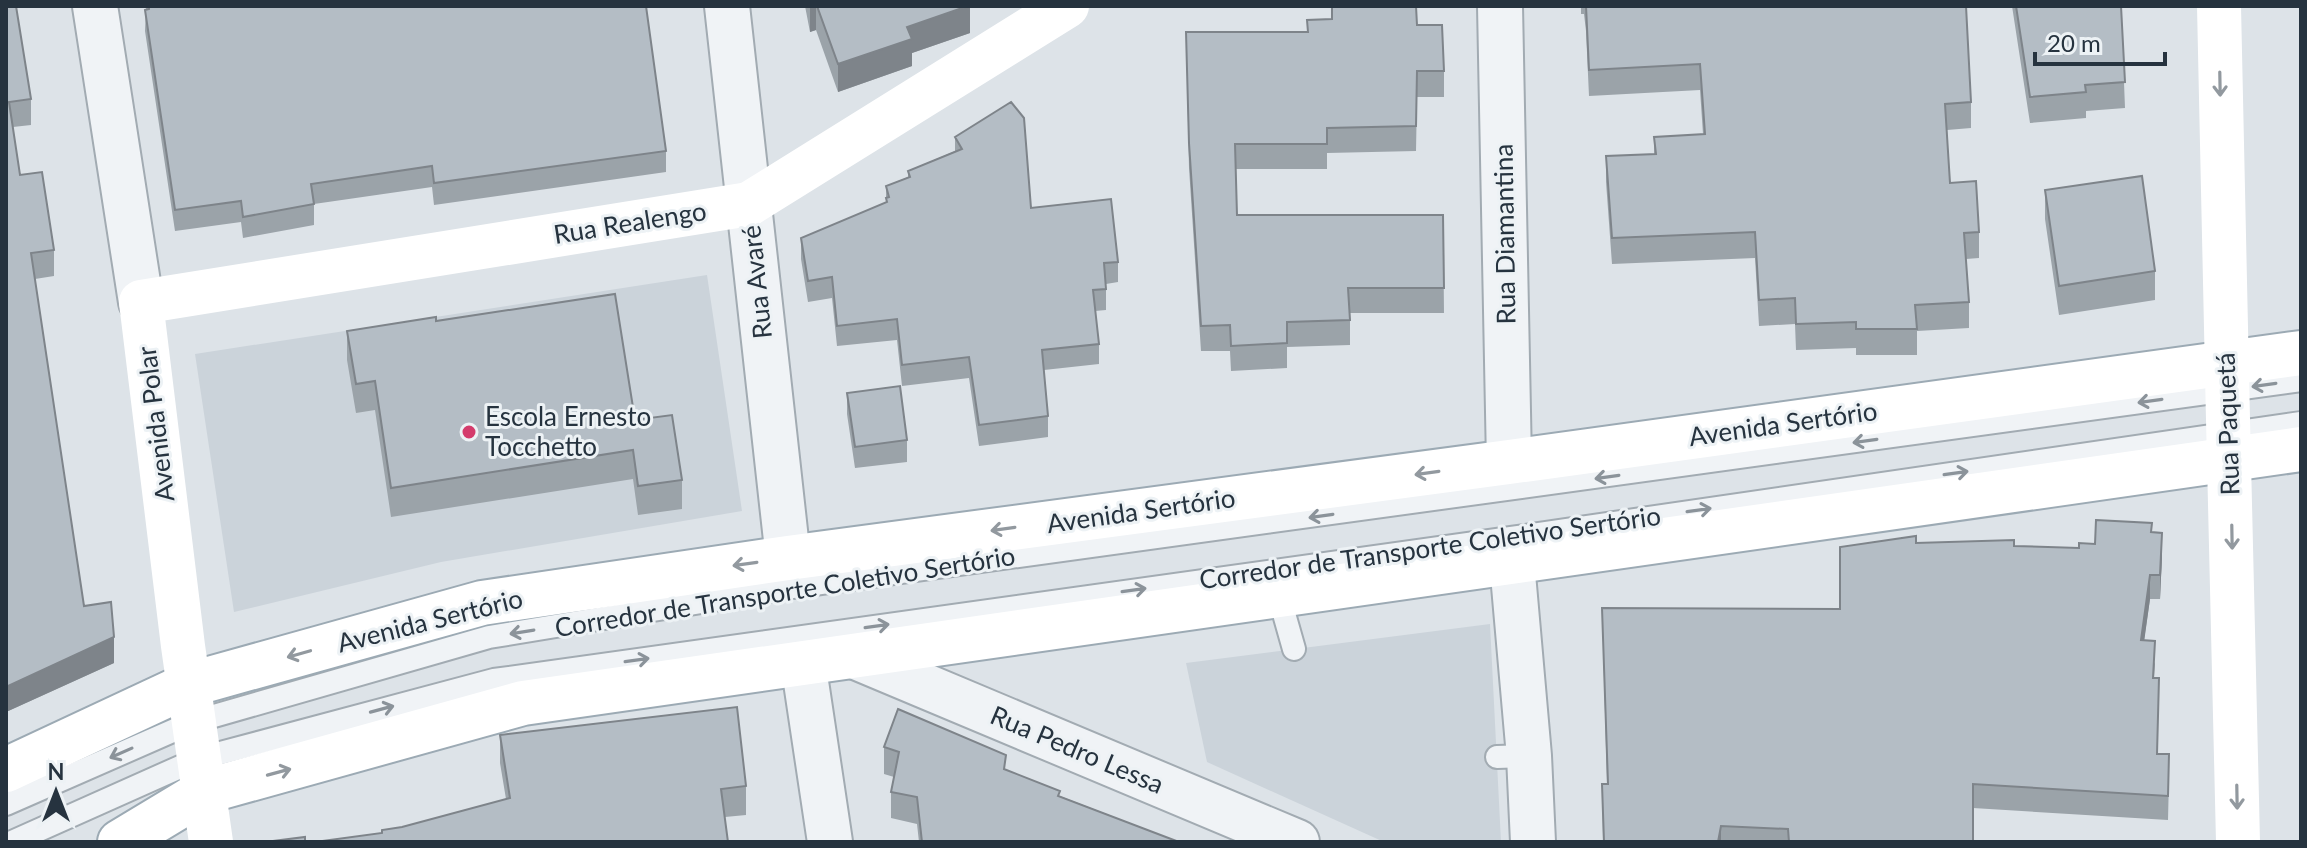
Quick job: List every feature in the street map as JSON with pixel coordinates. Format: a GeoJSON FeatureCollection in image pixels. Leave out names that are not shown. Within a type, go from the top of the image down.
{"type":"FeatureCollection","features":[{"type":"Feature","properties":{"kind":"main road","name":"Rua Realengo"},"geometry":{"type":"LineString","coordinates":[[141,302],[749,204],[1067,6]]}},
{"type":"Feature","properties":{"kind":"main road","name":"Rua Paquetá"},"geometry":{"type":"LineString","coordinates":[[2219,6],[2238,842]]}},
{"type":"Feature","properties":{"kind":"main road","name":"Avenida Polar"},"geometry":{"type":"LineString","coordinates":[[141,302],[211,842]]}},
{"type":"Feature","properties":{"kind":"main road","name":"Avenida Sertório"},"geometry":{"type":"LineString","coordinates":[[120,842],[196,739],[482,603],[790,573],[1509,476],[2226,377],[2301,353]]}},
{"type":"Feature","properties":{"kind":"main road","name":"Avenida Sertório"},"geometry":{"type":"LineString","coordinates":[[6,770],[196,739],[523,703],[801,650],[856,657],[1279,596],[1511,550],[2230,446],[2301,449]]}},
{"type":"Feature","properties":{"kind":"street","name":"Avenida Polar"},"geometry":{"type":"LineString","coordinates":[[95,6],[141,302]]}},
{"type":"Feature","properties":{"kind":"street","name":"Rua Avaré"},"geometry":{"type":"LineString","coordinates":[[727,6],[790,573]]}},
{"type":"Feature","properties":{"kind":"street","name":"Rua Diamantina"},"geometry":{"type":"LineString","coordinates":[[1500,6],[1509,476]]}},
{"type":"Feature","properties":{"kind":"street"},"geometry":{"type":"LineString","coordinates":[[1511,550],[1513,757],[1533,842]]}},
{"type":"Feature","properties":{"kind":"street"},"geometry":{"type":"LineString","coordinates":[[801,650],[830,842]]}},
{"type":"Feature","properties":{"kind":"street","name":"Rua Pedro Lessa"},"geometry":{"type":"LineString","coordinates":[[856,657],[1297,842]]}},
{"type":"Feature","properties":{"kind":"lane"},"geometry":{"type":"LineString","coordinates":[[2226,377],[2301,380]]}},
{"type":"Feature","properties":{"kind":"lane"},"geometry":{"type":"LineString","coordinates":[[2230,446],[2301,423]]}},
{"type":"Feature","properties":{"kind":"lane","name":"Corredor de Transporte Coletivo Sertório"},"geometry":{"type":"LineString","coordinates":[[801,650],[1511,550]]}},
{"type":"Feature","properties":{"kind":"lane"},"geometry":{"type":"LineString","coordinates":[[1279,596],[1294,649]]}},
{"type":"Feature","properties":{"kind":"lane"},"geometry":{"type":"LineString","coordinates":[[6,804],[196,739]]}},
{"type":"Feature","properties":{"kind":"lane"},"geometry":{"type":"LineString","coordinates":[[12,842],[196,739]]}},
{"type":"Feature","properties":{"kind":"shaded area","name":"Escola Ernesto Tocchetto"},"geometry":{"type":"Polygon","coordinates":[[[707,275],[742,511],[441,562],[234,612],[195,354],[707,275]]]}},
{"type":"Feature","properties":{"kind":"shaded area"},"geometry":{"type":"Polygon","coordinates":[[[1490,624],[1501,842],[1384,842],[1207,762],[1186,663],[1490,624]]]}},
{"type":"Feature","properties":{"kind":"building"},"geometry":{"type":"Polygon","coordinates":[[[6,6],[16,6],[31,99],[9,102],[20,175],[42,172],[54,250],[31,253],[84,606],[111,602],[114,637],[6,687],[6,6]]]}},
{"type":"Feature","properties":{"kind":"building"},"geometry":{"type":"Polygon","coordinates":[[[149,6],[646,6],[666,151],[434,183],[432,166],[311,184],[314,204],[243,217],[241,201],[175,210],[145,10],[149,6]]]}},
{"type":"Feature","properties":{"kind":"building"},"geometry":{"type":"Polygon","coordinates":[[[817,6],[968,6],[907,27],[912,39],[838,64],[817,6]]]}},
{"type":"Feature","properties":{"kind":"building"},"geometry":{"type":"Polygon","coordinates":[[[1332,6],[1416,6],[1417,25],[1442,25],[1444,71],[1417,71],[1416,126],[1327,128],[1327,144],[1235,144],[1237,215],[1443,215],[1444,288],[1348,288],[1350,320],[1287,322],[1287,343],[1231,346],[1230,325],[1201,326],[1189,143],[1186,32],[1308,32],[1307,20],[1332,19],[1332,6]]]}},
{"type":"Feature","properties":{"kind":"building"},"geometry":{"type":"Polygon","coordinates":[[[1586,6],[1966,6],[1971,102],[1945,104],[1950,183],[1976,181],[1979,232],[1964,233],[1969,302],[1915,305],[1917,329],[1856,329],[1856,322],[1796,324],[1795,298],[1759,300],[1755,232],[1612,238],[1606,156],[1656,154],[1654,137],[1705,134],[1700,64],[1589,70],[1586,6]]]}},
{"type":"Feature","properties":{"kind":"building"},"geometry":{"type":"Polygon","coordinates":[[[2016,6],[2121,6],[2125,82],[2085,85],[2086,92],[2030,97],[2016,6]]]}},
{"type":"Feature","properties":{"kind":"building"},"geometry":{"type":"Polygon","coordinates":[[[1011,102],[1024,118],[1031,208],[1111,199],[1118,262],[1104,263],[1106,289],[1093,290],[1099,344],[1042,350],[1048,416],[979,425],[969,357],[902,365],[897,319],[837,326],[832,277],[808,281],[801,238],[887,202],[886,186],[910,177],[908,171],[962,149],[955,137],[1011,102]]]}},
{"type":"Feature","properties":{"kind":"building"},"geometry":{"type":"Polygon","coordinates":[[[2142,176],[2155,271],[2059,286],[2045,190],[2142,176]]]}},
{"type":"Feature","properties":{"kind":"building"},"geometry":{"type":"Polygon","coordinates":[[[615,294],[635,420],[672,415],[682,480],[638,486],[633,450],[391,488],[375,381],[356,384],[347,331],[615,294]]]}},
{"type":"Feature","properties":{"kind":"building"},"geometry":{"type":"Polygon","coordinates":[[[900,386],[907,440],[855,447],[847,393],[900,386]]]}},
{"type":"Feature","properties":{"kind":"building"},"geometry":{"type":"Polygon","coordinates":[[[2096,520],[2152,523],[2151,532],[2162,533],[2160,575],[2150,575],[2141,640],[2155,641],[2153,678],[2159,678],[2157,754],[2169,754],[2168,796],[1973,784],[1973,842],[1789,842],[1788,829],[1721,826],[1718,842],[1604,842],[1602,784],[1608,784],[1602,608],[1840,609],[1840,547],[1916,536],[1916,543],[2014,540],[2014,546],[2079,548],[2079,543],[2095,544],[2096,520]]]}},
{"type":"Feature","properties":{"kind":"building"},"geometry":{"type":"Polygon","coordinates":[[[737,707],[746,786],[721,789],[728,842],[315,842],[382,833],[382,830],[510,798],[500,735],[737,707]]]}},
{"type":"Feature","properties":{"kind":"building"},"geometry":{"type":"Polygon","coordinates":[[[898,709],[1006,755],[1004,769],[1060,791],[1058,796],[1179,842],[922,842],[917,797],[891,792],[899,752],[884,747],[898,709]]]}},
{"type":"Feature","properties":{"kind":"building"},"geometry":{"type":"Polygon","coordinates":[[[305,837],[305,842],[265,842],[305,837]]]}},
{"type":"Feature","properties":{"kind":"place","name":"Escola Ernesto Tocchetto"},"geometry":{"type":"Point","coordinates":[469,432]}}]}
